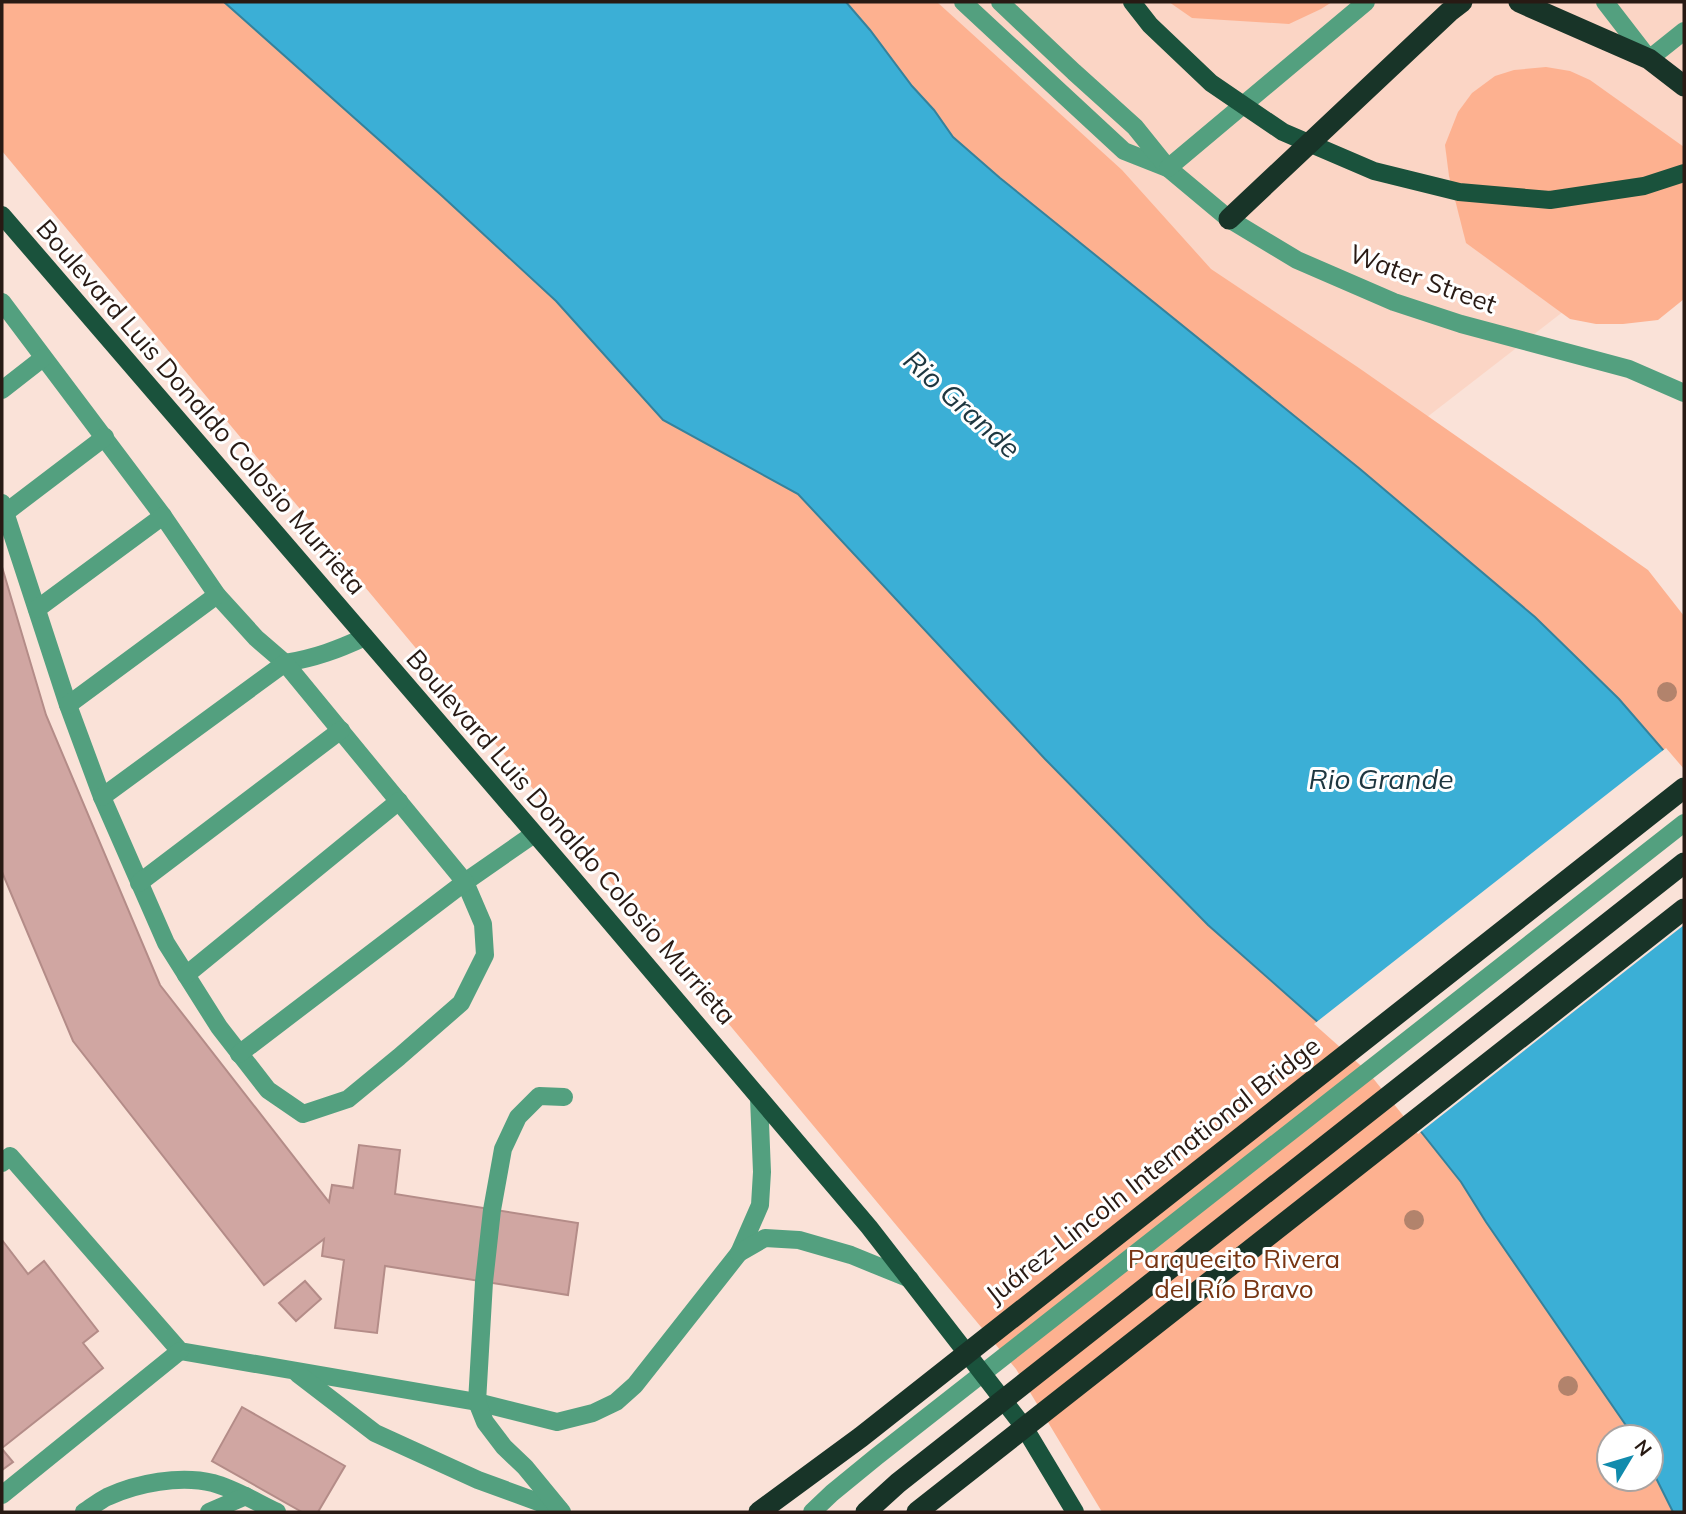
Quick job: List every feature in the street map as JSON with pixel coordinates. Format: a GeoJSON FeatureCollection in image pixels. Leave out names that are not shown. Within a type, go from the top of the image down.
{"type":"FeatureCollection","features":[{"type":"Feature","properties":{"kind":"highway"},"geometry":{"type":"LineString","coordinates":[[1229,219],[1462,2]]}},
{"type":"Feature","properties":{"kind":"highway"},"geometry":{"type":"LineString","coordinates":[[1519,2],[1649,59],[1684,86]]}},
{"type":"Feature","properties":{"kind":"highway","name":"Juárez-Lincoln International Bridge"},"geometry":{"type":"LineString","coordinates":[[759,1512],[861,1437],[1684,788]]}},
{"type":"Feature","properties":{"kind":"highway"},"geometry":{"type":"LineString","coordinates":[[866,1512],[898,1483],[1684,863]]}},
{"type":"Feature","properties":{"kind":"highway"},"geometry":{"type":"LineString","coordinates":[[918,1511],[1684,909]]}},
{"type":"Feature","properties":{"kind":"main road"},"geometry":{"type":"LineString","coordinates":[[1132,2],[1150,25],[1211,83],[1283,132],[1374,171],[1459,192],[1550,200],[1644,186],[1684,173]]}},
{"type":"Feature","properties":{"kind":"main road","name":"Boulevard Luis Donaldo Colosio Murrieta"},"geometry":{"type":"LineString","coordinates":[[2,215],[869,1227],[1024,1427],[1075,1512]]}},
{"type":"Feature","properties":{"kind":"street","name":"Water Street"},"geometry":{"type":"LineString","coordinates":[[963,2],[1124,151],[1168,168]]}},
{"type":"Feature","properties":{"kind":"street","name":"Water Street"},"geometry":{"type":"LineString","coordinates":[[1000,2],[1135,127],[1168,168],[1229,219],[1297,260],[1394,302],[1461,324],[1629,369],[1684,393]]}},
{"type":"Feature","properties":{"kind":"street"},"geometry":{"type":"LineString","coordinates":[[1168,168],[1366,2]]}},
{"type":"Feature","properties":{"kind":"street"},"geometry":{"type":"LineString","coordinates":[[1605,2],[1649,59],[1684,32]]}},
{"type":"Feature","properties":{"kind":"street"},"geometry":{"type":"LineString","coordinates":[[2,302],[105,437],[163,516],[217,595],[256,638],[285,663],[465,882],[483,924],[485,955],[461,1003],[348,1099],[303,1114],[268,1090],[239,1054],[166,943],[102,797],[68,705],[4,508],[105,437]]}},
{"type":"Feature","properties":{"kind":"street"},"geometry":{"type":"LineString","coordinates":[[2,390],[43,358]]}},
{"type":"Feature","properties":{"kind":"street"},"geometry":{"type":"LineString","coordinates":[[37,610],[163,516]]}},
{"type":"Feature","properties":{"kind":"street"},"geometry":{"type":"LineString","coordinates":[[68,705],[217,595]]}},
{"type":"Feature","properties":{"kind":"street"},"geometry":{"type":"LineString","coordinates":[[102,797],[285,663],[310,659],[365,637]]}},
{"type":"Feature","properties":{"kind":"street"},"geometry":{"type":"LineString","coordinates":[[139,883],[341,730]]}},
{"type":"Feature","properties":{"kind":"street"},"geometry":{"type":"LineString","coordinates":[[186,975],[399,801]]}},
{"type":"Feature","properties":{"kind":"street"},"geometry":{"type":"LineString","coordinates":[[812,1512],[876,1457],[1684,823]]}},
{"type":"Feature","properties":{"kind":"street"},"geometry":{"type":"LineString","coordinates":[[239,1054],[465,882],[534,834]]}},
{"type":"Feature","properties":{"kind":"street"},"geometry":{"type":"LineString","coordinates":[[561,1511],[525,1467],[504,1447],[485,1422],[477,1402],[484,1282],[492,1210],[503,1149],[518,1116],[539,1096],[564,1097]]}},
{"type":"Feature","properties":{"kind":"street"},"geometry":{"type":"LineString","coordinates":[[2,1163],[10,1156],[180,1351],[477,1402],[557,1423],[593,1413],[616,1402],[635,1385],[739,1253],[760,1205],[762,1172],[759,1098]]}},
{"type":"Feature","properties":{"kind":"street"},"geometry":{"type":"LineString","coordinates":[[739,1253],[765,1238],[799,1240],[851,1255],[910,1279]]}},
{"type":"Feature","properties":{"kind":"street"},"geometry":{"type":"LineString","coordinates":[[2,1495],[180,1351]]}},
{"type":"Feature","properties":{"kind":"street"},"geometry":{"type":"LineString","coordinates":[[296,1372],[375,1433],[478,1480],[561,1511]]}},
{"type":"Feature","properties":{"kind":"street"},"geometry":{"type":"LineString","coordinates":[[84,1512],[107,1497],[149,1483],[182,1479],[213,1483],[277,1512]]}},
{"type":"Feature","properties":{"kind":"street"},"geometry":{"type":"LineString","coordinates":[[209,1512],[246,1496]]}},
{"type":"Feature","properties":{"kind":"shaded area"},"geometry":{"type":"Polygon","coordinates":[[[846,2],[1684,2],[1684,218],[1360,469],[846,2]]]}},
{"type":"Feature","properties":{"kind":"green space","name":"Parquecito Rivera del Río Bravo"},"geometry":{"type":"Polygon","coordinates":[[[2,2],[224,2],[556,301],[663,419],[798,494],[1045,759],[1208,925],[1371,1069],[1461,1182],[1624,1423],[1595,1423],[1595,1493],[1664,1493],[1673,1512],[1102,1512],[1016,1369],[2,151],[2,2]]]}},
{"type":"Feature","properties":{"kind":"green space"},"geometry":{"type":"Polygon","coordinates":[[[846,2],[937,2],[1122,170],[1211,269],[1359,368],[1648,570],[1684,616],[1684,774],[1619,699],[1535,617],[1360,469],[953,137],[846,2]]]}},
{"type":"Feature","properties":{"kind":"green space"},"geometry":{"type":"Polygon","coordinates":[[[1169,2],[1332,2],[1289,24],[1192,18],[1169,2]]]}},
{"type":"Feature","properties":{"kind":"green space"},"geometry":{"type":"Polygon","coordinates":[[[1546,67],[1570,71],[1590,80],[1684,147],[1684,299],[1658,320],[1596,324],[1570,319],[1466,243],[1449,176],[1445,145],[1458,112],[1472,93],[1495,76],[1514,70],[1546,67]]]}},
{"type":"Feature","properties":{"kind":"water","name":"Rio Grande"},"geometry":{"type":"Polygon","coordinates":[[[224,2],[846,2],[953,137],[1360,469],[1535,617],[1619,699],[1684,774],[1684,1512],[1673,1512],[1664,1493],[1665,1423],[1624,1423],[1461,1182],[1371,1069],[1208,925],[1045,759],[798,494],[663,420],[556,301],[224,2]]]}},
{"type":"Feature","properties":{"kind":"pier"},"geometry":{"type":"Polygon","coordinates":[[[1666,748],[1684,769],[1684,925],[1418,1134],[1368,1072],[1314,1024],[1666,748]]]}},
{"type":"Feature","properties":{"kind":"building"},"geometry":{"type":"Polygon","coordinates":[[[2,567],[46,715],[160,985],[329,1202],[332,1185],[353,1188],[359,1145],[400,1150],[395,1194],[578,1223],[568,1295],[385,1266],[377,1333],[335,1328],[344,1260],[322,1256],[324,1239],[264,1285],[73,1041],[2,872],[2,567]]]}},
{"type":"Feature","properties":{"kind":"building"},"geometry":{"type":"Polygon","coordinates":[[[2,1240],[28,1274],[44,1261],[98,1331],[83,1343],[103,1368],[2,1448],[2,1240]]]}},
{"type":"Feature","properties":{"kind":"building"},"geometry":{"type":"Polygon","coordinates":[[[305,1281],[321,1299],[296,1321],[279,1303],[305,1281]]]}},
{"type":"Feature","properties":{"kind":"building"},"geometry":{"type":"Polygon","coordinates":[[[242,1407],[345,1466],[318,1512],[302,1512],[212,1461],[242,1407]]]}},
{"type":"Feature","properties":{"kind":"building"},"geometry":{"type":"Polygon","coordinates":[[[2,1449],[13,1462],[2,1470],[2,1449]]]}}]}
